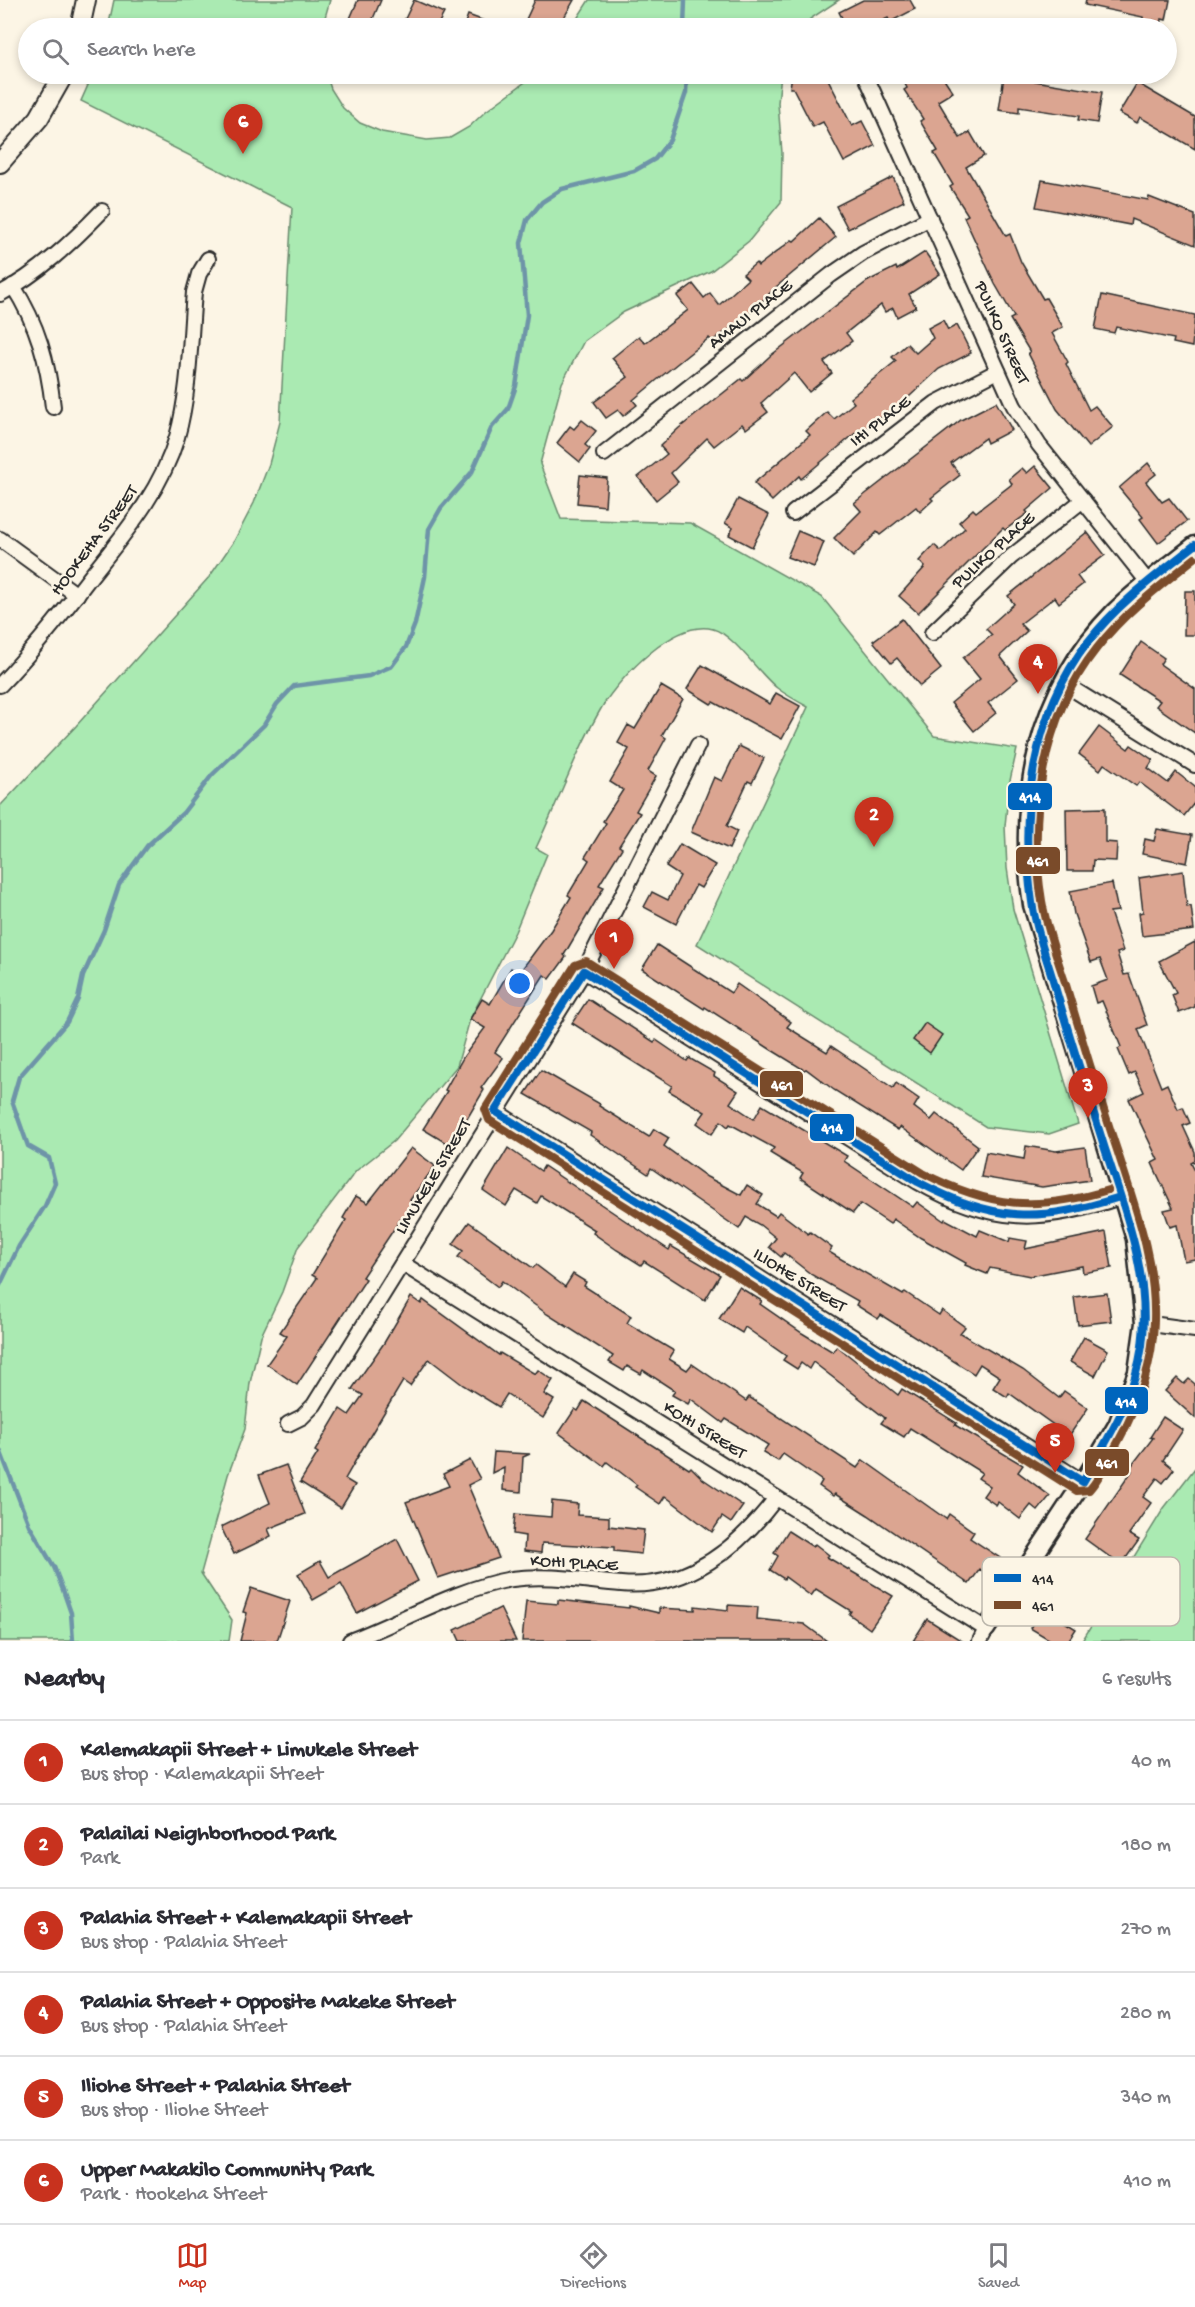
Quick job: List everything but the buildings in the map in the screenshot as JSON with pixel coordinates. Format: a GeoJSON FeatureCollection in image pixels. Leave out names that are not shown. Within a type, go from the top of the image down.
{"type":"FeatureCollection","features":[{"type":"Feature","properties":{"kind":"main road"},"geometry":{"type":"LineString","coordinates":[[82,18],[86,0]]}},
{"type":"Feature","properties":{"kind":"main road"},"geometry":{"type":"LineString","coordinates":[[0,163],[39,118],[58,84]]}},
{"type":"Feature","properties":{"kind":"street","name":"PULIKO STREET"},"geometry":{"type":"LineString","coordinates":[[870,84],[998,371],[1026,426],[1147,581]]}},
{"type":"Feature","properties":{"kind":"street"},"geometry":{"type":"LineString","coordinates":[[0,294],[72,241],[102,211]]}},
{"type":"Feature","properties":{"kind":"street","name":"AMAUI PLACE"},"geometry":{"type":"LineString","coordinates":[[604,454],[831,275],[863,253],[930,218]]}},
{"type":"Feature","properties":{"kind":"street","name":"HOOKEHA STREET"},"geometry":{"type":"LineString","coordinates":[[0,685],[30,653],[146,505],[169,460],[183,411],[194,292],[199,274],[208,259]]}},
{"type":"Feature","properties":{"kind":"street"},"geometry":{"type":"LineString","coordinates":[[13,286],[40,337],[46,356],[53,407]]}},
{"type":"Feature","properties":{"kind":"street","name":"IHI PLACE"},"geometry":{"type":"LineString","coordinates":[[793,513],[936,403],[998,371]]}},
{"type":"Feature","properties":{"kind":"street","name":"PULIKO PLACE"},"geometry":{"type":"LineString","coordinates":[[932,633],[1011,557],[1083,500]]}},
{"type":"Feature","properties":{"kind":"street"},"geometry":{"type":"LineString","coordinates":[[0,539],[77,595]]}},
{"type":"Feature","properties":{"kind":"street"},"geometry":{"type":"LineString","coordinates":[[1034,1557],[1117,1425],[1137,1372],[1144,1323],[1135,1239],[1120,1197],[1032,905],[1026,866],[1025,827],[1028,788],[1037,749],[1063,683],[1087,644],[1112,614],[1147,581],[1195,545]]}},
{"type":"Feature","properties":{"kind":"street"},"geometry":{"type":"LineString","coordinates":[[1063,683],[1195,765]]}},
{"type":"Feature","properties":{"kind":"street","name":"LIMUKELE STREET"},"geometry":{"type":"LineString","coordinates":[[288,1424],[302,1417],[314,1405],[584,971],[698,745]]}},
{"type":"Feature","properties":{"kind":"street"},"geometry":{"type":"LineString","coordinates":[[584,971],[918,1182],[961,1203],[983,1210],[1030,1216],[1077,1211],[1120,1197]]}},
{"type":"Feature","properties":{"kind":"street","name":"ILIOHE STREET"},"geometry":{"type":"LineString","coordinates":[[495,1111],[1083,1482]]}},
{"type":"Feature","properties":{"kind":"street","name":"KOHI STREET"},"geometry":{"type":"LineString","coordinates":[[403,1264],[776,1498],[983,1635]]}},
{"type":"Feature","properties":{"kind":"street"},"geometry":{"type":"LineString","coordinates":[[1144,1323],[1195,1330]]}},
{"type":"Feature","properties":{"kind":"street","name":"KOHI PLACE"},"geometry":{"type":"LineString","coordinates":[[350,1641],[475,1590],[512,1579],[551,1578],[624,1585],[644,1584],[682,1575],[717,1558],[733,1547],[747,1534],[776,1498]]}},
{"type":"Feature","properties":{"kind":"green space"},"geometry":{"type":"Polygon","coordinates":[[[114,0],[330,0],[325,18],[110,18],[114,0]]]}},
{"type":"Feature","properties":{"kind":"green space"},"geometry":{"type":"Polygon","coordinates":[[[589,0],[839,0],[812,18],[577,18],[589,0]]]}},
{"type":"Feature","properties":{"kind":"green space"},"geometry":{"type":"Polygon","coordinates":[[[89,84],[329,84],[343,108],[360,123],[382,132],[427,140],[450,138],[469,127],[486,111],[522,84],[780,84],[778,103],[782,153],[781,202],[749,241],[711,271],[624,312],[584,341],[562,383],[540,464],[561,519],[690,523],[822,597],[934,736],[1017,749],[1009,785],[1005,826],[1007,868],[1013,909],[1078,1124],[1049,1134],[986,1127],[697,944],[808,707],[777,688],[721,632],[698,628],[666,641],[635,666],[610,695],[584,741],[536,848],[547,854],[515,932],[470,1019],[457,1066],[394,1141],[356,1171],[298,1247],[282,1292],[261,1336],[250,1383],[245,1429],[228,1475],[201,1573],[232,1620],[229,1641],[0,1641],[0,806],[76,726],[210,576],[234,541],[254,503],[269,464],[280,422],[292,207],[81,101],[89,84]]]}},
{"type":"Feature","properties":{"kind":"green space"},"geometry":{"type":"Polygon","coordinates":[[[1195,1468],[1195,1641],[1082,1641],[1091,1626],[1180,1626],[1180,1557],[1134,1557],[1164,1508],[1195,1468]]]}},
{"type":"Feature","properties":{"kind":"waterway"},"geometry":{"type":"LineString","coordinates":[[684,18],[685,0]]}},
{"type":"Feature","properties":{"kind":"waterway"},"geometry":{"type":"LineString","coordinates":[[0,1285],[19,1246],[45,1206],[55,1183],[49,1158],[28,1146],[12,1101],[19,1077],[67,1022],[78,999],[83,976],[104,930],[119,885],[147,846],[183,813],[212,775],[264,725],[277,704],[294,686],[369,676],[392,666],[406,647],[415,624],[425,577],[429,529],[441,508],[472,472],[492,427],[508,409],[516,386],[527,315],[521,243],[527,220],[542,202],[562,189],[634,171],[655,159],[670,140],[686,93],[686,84]]}},
{"type":"Feature","properties":{"kind":"waterway"},"geometry":{"type":"LineString","coordinates":[[0,1450],[29,1525],[54,1567],[63,1590],[71,1613],[73,1641]]}},
{"type":"Feature","properties":{"kind":"transit line","name":"414"},"geometry":{"type":"LineString","coordinates":[[1120,1197],[1065,1211],[1017,1214],[971,1205],[945,1195],[918,1182],[584,971],[495,1111],[1083,1482],[1119,1417],[1133,1382],[1142,1346],[1143,1296],[1135,1246],[1128,1222],[1042,945],[1036,924],[1028,868],[1029,800],[1042,733],[1069,670],[1088,642],[1112,615],[1195,545]]}},
{"type":"Feature","properties":{"kind":"transit line","name":"461"},"geometry":{"type":"LineString","coordinates":[[1108,1190],[1082,1197],[1035,1203],[992,1199],[947,1184],[923,1173],[586,961],[575,965],[485,1109],[489,1120],[1077,1491],[1089,1490],[1126,1428],[1144,1383],[1153,1337],[1154,1300],[1144,1237],[1044,912],[1038,869],[1039,802],[1052,736],[1063,705],[1078,675],[1119,623],[1143,600],[1195,558]]}},
{"type":"Feature","properties":{"kind":"place","name":"Upper Makakilo Community Park"},"geometry":{"type":"Point","coordinates":[243,154]}},
{"type":"Feature","properties":{"kind":"place","name":"Palahia Street + Opposite Makeke Street"},"geometry":{"type":"Point","coordinates":[1038,694]}},
{"type":"Feature","properties":{"kind":"place","name":"Palailai Neighborhood Park"},"geometry":{"type":"Point","coordinates":[874,847]}},
{"type":"Feature","properties":{"kind":"place","name":"Kalemakapii Street + Limukele Street"},"geometry":{"type":"Point","coordinates":[614,969]}},
{"type":"Feature","properties":{"kind":"place","name":"Palahia Street + Kalemakapii Street"},"geometry":{"type":"Point","coordinates":[1088,1118]}},
{"type":"Feature","properties":{"kind":"place","name":"Iliohe Street + Palahia Street"},"geometry":{"type":"Point","coordinates":[1055,1473]}}]}
